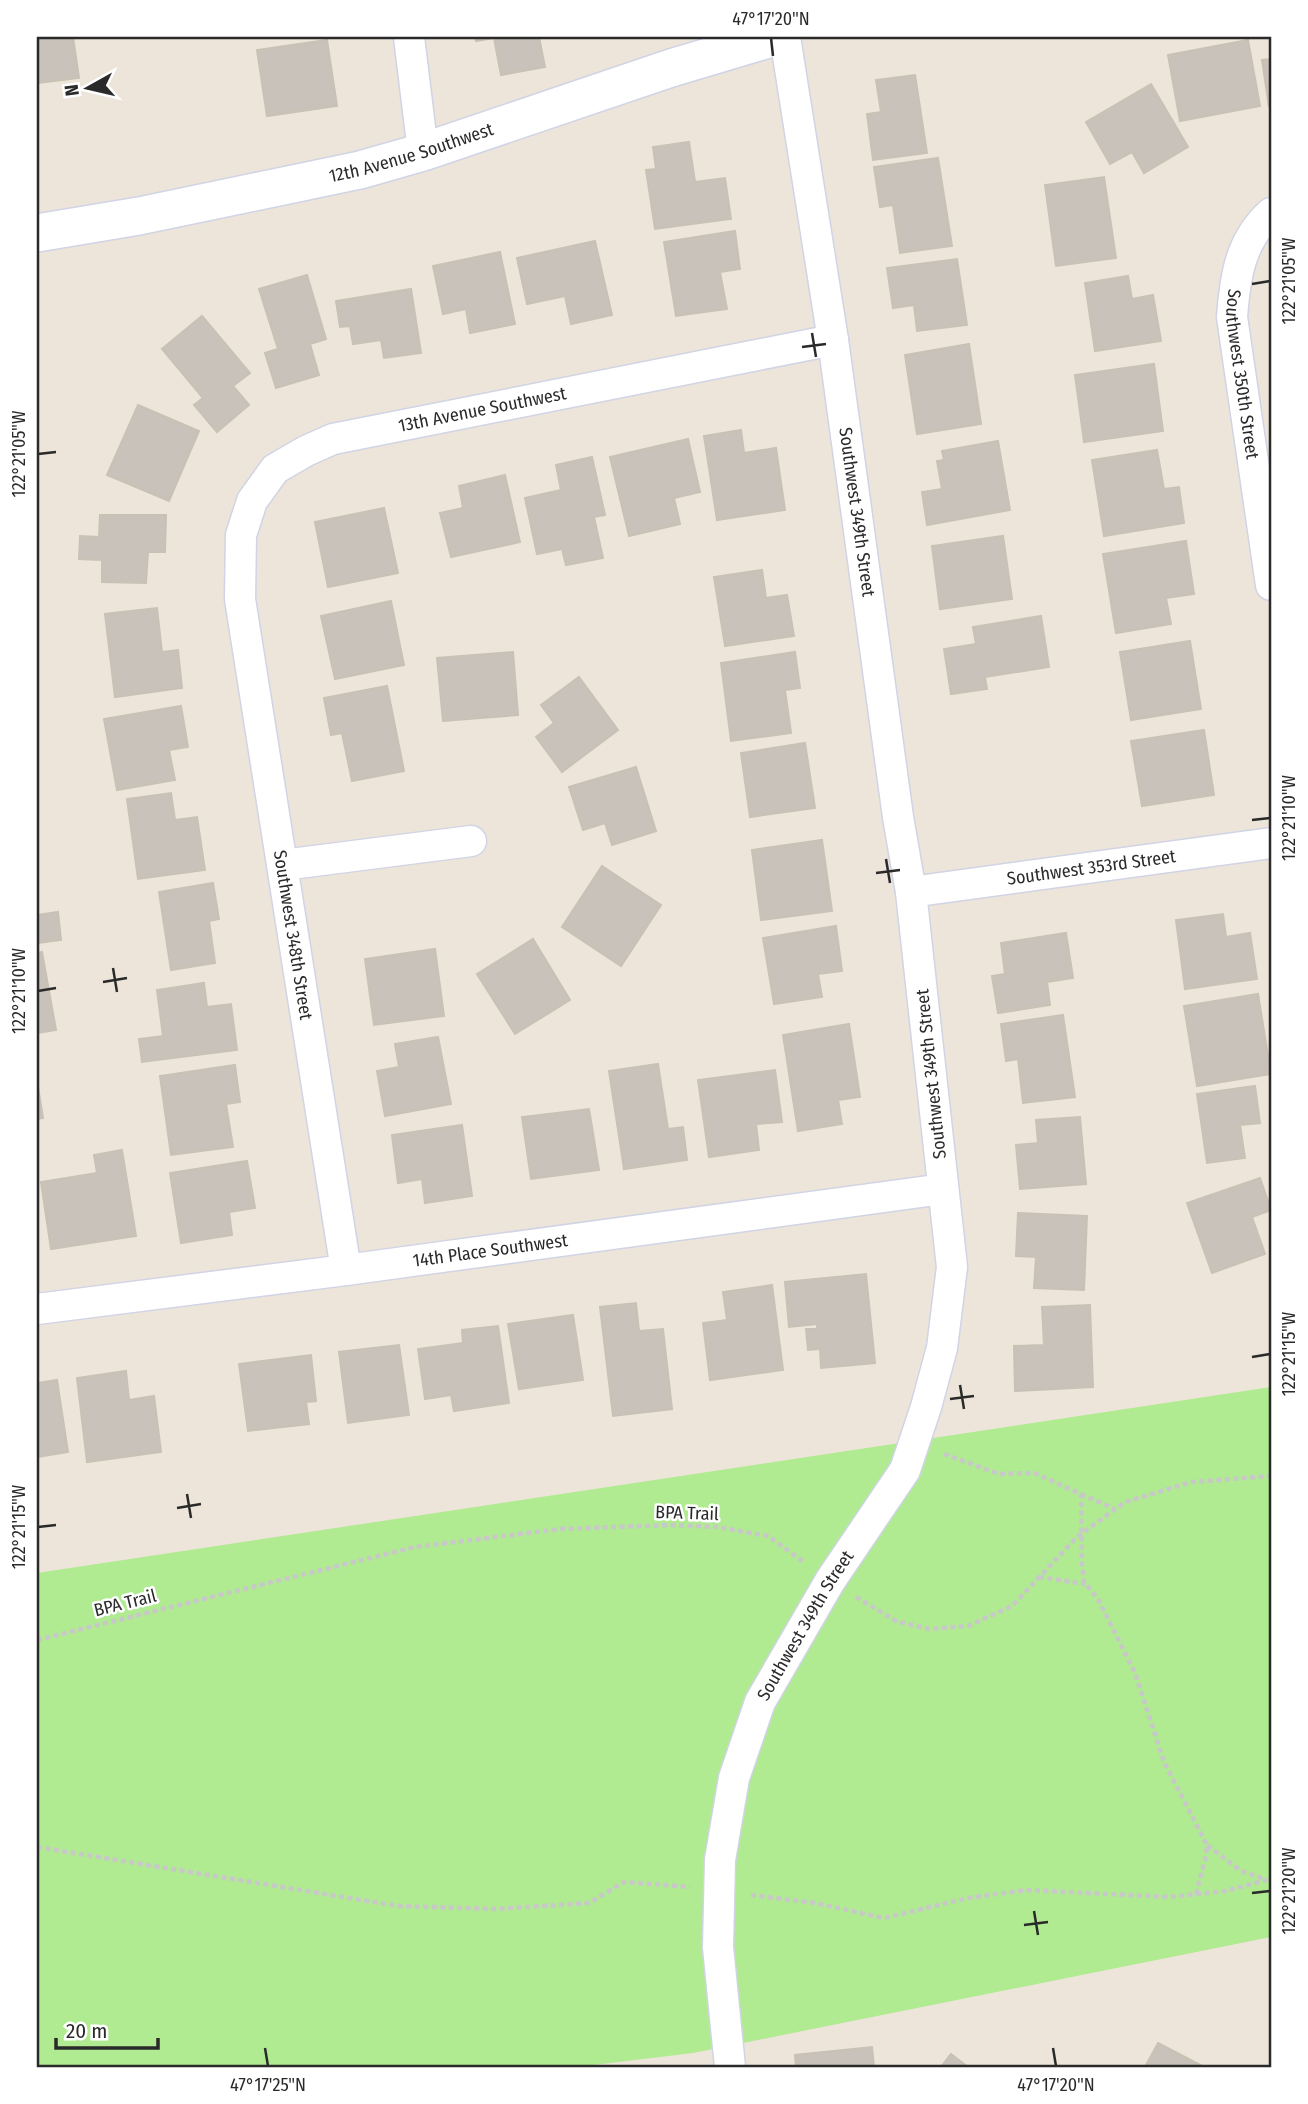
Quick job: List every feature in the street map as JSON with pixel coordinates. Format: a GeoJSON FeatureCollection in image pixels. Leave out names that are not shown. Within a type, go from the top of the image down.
{"type":"FeatureCollection","features":[{"type":"Feature","properties":{"kind":"street"},"geometry":{"type":"LineString","coordinates":[[409,37],[423,152]]}},
{"type":"Feature","properties":{"kind":"street","name":"12th Avenue Southwest"},"geometry":{"type":"LineString","coordinates":[[37,233],[139,216],[360,170],[423,152],[671,68],[775,37]]}},
{"type":"Feature","properties":{"kind":"street","name":"Southwest 349th Street"},"geometry":{"type":"LineString","coordinates":[[730,2067],[718,1947],[720,1860],[734,1778],[760,1702],[830,1581],[905,1470],[942,1348],[952,1267],[911,892],[898,817],[833,340],[785,37]]}},
{"type":"Feature","properties":{"kind":"street","name":"Southwest 350th Street"},"geometry":{"type":"LineString","coordinates":[[1271,213],[1259,224],[1246,247],[1234,279],[1232,317],[1271,585]]}},
{"type":"Feature","properties":{"kind":"street","name":"13th Avenue Southwest"},"geometry":{"type":"LineString","coordinates":[[240,599],[241,535],[253,501],[275,469],[333,439],[833,340]]}},
{"type":"Feature","properties":{"kind":"street","name":"Southwest 348th Street"},"geometry":{"type":"LineString","coordinates":[[240,599],[346,1270]]}},
{"type":"Feature","properties":{"kind":"street"},"geometry":{"type":"LineString","coordinates":[[283,865],[471,841]]}},
{"type":"Feature","properties":{"kind":"street","name":"Southwest 353rd Street"},"geometry":{"type":"LineString","coordinates":[[911,892],[1271,843]]}},
{"type":"Feature","properties":{"kind":"street","name":"14th Place Southwest"},"geometry":{"type":"LineString","coordinates":[[37,1309],[943,1189]]}},
{"type":"Feature","properties":{"kind":"path"},"geometry":{"type":"LineString","coordinates":[[914,1444],[999,1474],[1034,1474],[1115,1509]]}},
{"type":"Feature","properties":{"kind":"path","name":"BPA Trail"},"geometry":{"type":"LineString","coordinates":[[37,1640],[415,1546],[560,1529],[670,1525],[717,1527],[768,1536],[830,1581],[896,1621],[929,1629],[968,1626],[1012,1605],[1081,1534],[1125,1502],[1192,1482],[1271,1476]]}},
{"type":"Feature","properties":{"kind":"path"},"geometry":{"type":"LineString","coordinates":[[1081,1494],[1082,1565],[1086,1584],[1098,1599],[1135,1673],[1164,1762],[1207,1845],[1241,1871],[1269,1879]]}},
{"type":"Feature","properties":{"kind":"path"},"geometry":{"type":"LineString","coordinates":[[1039,1577],[1086,1584]]}},
{"type":"Feature","properties":{"kind":"path"},"geometry":{"type":"LineString","coordinates":[[1196,1894],[1207,1845]]}},
{"type":"Feature","properties":{"kind":"path"},"geometry":{"type":"LineString","coordinates":[[37,1847],[398,1906],[496,1909],[589,1903],[624,1882],[719,1889],[815,1903],[884,1918],[968,1898],[1026,1890],[1170,1897],[1225,1891],[1269,1879]]}},
{"type":"Feature","properties":{"kind":"green space"},"geometry":{"type":"Polygon","coordinates":[[[1271,1387],[1271,1937],[693,2053],[577,2067],[37,2067],[37,1573],[1271,1387]]]}},
{"type":"Feature","properties":{"kind":"building"},"geometry":{"type":"Polygon","coordinates":[[[37,37],[73,37],[79,78],[37,83],[37,37]]]}},
{"type":"Feature","properties":{"kind":"building"},"geometry":{"type":"Polygon","coordinates":[[[475,37],[539,37],[545,67],[501,75],[494,38],[476,41],[475,37]]]}},
{"type":"Feature","properties":{"kind":"building"},"geometry":{"type":"Polygon","coordinates":[[[327,40],[337,106],[267,116],[257,50],[327,40]]]}},
{"type":"Feature","properties":{"kind":"building"},"geometry":{"type":"Polygon","coordinates":[[[1248,40],[1260,106],[1180,121],[1168,55],[1248,40]]]}},
{"type":"Feature","properties":{"kind":"building"},"geometry":{"type":"Polygon","coordinates":[[[1271,59],[1271,107],[1269,107],[1262,60],[1271,59]]]}},
{"type":"Feature","properties":{"kind":"building"},"geometry":{"type":"Polygon","coordinates":[[[915,75],[927,153],[873,160],[867,114],[881,112],[876,80],[915,75]]]}},
{"type":"Feature","properties":{"kind":"building"},"geometry":{"type":"Polygon","coordinates":[[[1151,84],[1188,147],[1144,173],[1132,152],[1110,164],[1086,122],[1151,84]]]}},
{"type":"Feature","properties":{"kind":"building"},"geometry":{"type":"Polygon","coordinates":[[[689,142],[695,182],[725,178],[731,219],[655,229],[646,170],[656,169],[653,147],[689,142]]]}},
{"type":"Feature","properties":{"kind":"building"},"geometry":{"type":"Polygon","coordinates":[[[938,158],[952,246],[900,253],[893,205],[880,207],[874,167],[938,158]]]}},
{"type":"Feature","properties":{"kind":"building"},"geometry":{"type":"Polygon","coordinates":[[[1104,177],[1116,258],[1056,266],[1045,185],[1104,177]]]}},
{"type":"Feature","properties":{"kind":"building"},"geometry":{"type":"Polygon","coordinates":[[[735,231],[740,269],[720,272],[727,309],[676,316],[664,242],[735,231]]]}},
{"type":"Feature","properties":{"kind":"building"},"geometry":{"type":"Polygon","coordinates":[[[595,241],[612,315],[571,324],[565,296],[527,304],[517,258],[595,241]]]}},
{"type":"Feature","properties":{"kind":"building"},"geometry":{"type":"Polygon","coordinates":[[[500,252],[515,324],[470,333],[466,309],[443,314],[433,266],[500,252]]]}},
{"type":"Feature","properties":{"kind":"building"},"geometry":{"type":"Polygon","coordinates":[[[957,259],[967,325],[917,331],[914,305],[893,308],[887,268],[957,259]]]}},
{"type":"Feature","properties":{"kind":"building"},"geometry":{"type":"Polygon","coordinates":[[[307,275],[326,339],[310,344],[319,375],[276,388],[265,353],[278,349],[259,289],[307,275]]]}},
{"type":"Feature","properties":{"kind":"building"},"geometry":{"type":"Polygon","coordinates":[[[1128,276],[1132,299],[1153,295],[1161,341],[1095,351],[1085,283],[1128,276]]]}},
{"type":"Feature","properties":{"kind":"building"},"geometry":{"type":"Polygon","coordinates":[[[411,289],[421,353],[384,358],[381,340],[353,344],[350,326],[340,327],[336,301],[411,289]]]}},
{"type":"Feature","properties":{"kind":"building"},"geometry":{"type":"Polygon","coordinates":[[[202,316],[250,373],[233,386],[249,405],[217,432],[194,405],[203,398],[162,349],[202,316]]]}},
{"type":"Feature","properties":{"kind":"building"},"geometry":{"type":"Polygon","coordinates":[[[969,344],[981,424],[917,434],[905,355],[969,344]]]}},
{"type":"Feature","properties":{"kind":"building"},"geometry":{"type":"Polygon","coordinates":[[[1154,364],[1163,431],[1084,442],[1075,375],[1154,364]]]}},
{"type":"Feature","properties":{"kind":"building"},"geometry":{"type":"Polygon","coordinates":[[[138,405],[199,431],[169,501],[107,475],[138,405]]]}},
{"type":"Feature","properties":{"kind":"building"},"geometry":{"type":"Polygon","coordinates":[[[741,430],[744,453],[776,448],[785,510],[717,520],[704,436],[741,430]]]}},
{"type":"Feature","properties":{"kind":"building"},"geometry":{"type":"Polygon","coordinates":[[[688,439],[700,492],[674,498],[680,524],[629,536],[610,457],[688,439]]]}},
{"type":"Feature","properties":{"kind":"building"},"geometry":{"type":"Polygon","coordinates":[[[998,441],[1010,510],[927,525],[922,492],[942,489],[937,461],[944,460],[942,451],[998,441]]]}},
{"type":"Feature","properties":{"kind":"building"},"geometry":{"type":"Polygon","coordinates":[[[1157,450],[1164,489],[1179,487],[1184,523],[1104,536],[1092,460],[1157,450]]]}},
{"type":"Feature","properties":{"kind":"building"},"geometry":{"type":"Polygon","coordinates":[[[592,457],[605,515],[594,517],[603,558],[566,565],[562,549],[537,554],[525,498],[561,490],[556,465],[592,457]]]}},
{"type":"Feature","properties":{"kind":"building"},"geometry":{"type":"Polygon","coordinates":[[[505,475],[520,542],[451,557],[440,513],[463,508],[459,486],[505,475]]]}},
{"type":"Feature","properties":{"kind":"building"},"geometry":{"type":"Polygon","coordinates":[[[384,508],[398,573],[328,587],[315,522],[384,508]]]}},
{"type":"Feature","properties":{"kind":"building"},"geometry":{"type":"Polygon","coordinates":[[[100,515],[166,515],[165,552],[148,552],[146,583],[102,582],[102,560],[79,559],[80,536],[99,537],[100,515]]]}},
{"type":"Feature","properties":{"kind":"building"},"geometry":{"type":"Polygon","coordinates":[[[1003,536],[1012,599],[940,609],[932,546],[1003,536]]]}},
{"type":"Feature","properties":{"kind":"building"},"geometry":{"type":"Polygon","coordinates":[[[1186,541],[1194,594],[1166,598],[1171,624],[1116,633],[1103,554],[1186,541]]]}},
{"type":"Feature","properties":{"kind":"building"},"geometry":{"type":"Polygon","coordinates":[[[762,570],[766,598],[787,595],[794,636],[725,646],[714,577],[762,570]]]}},
{"type":"Feature","properties":{"kind":"building"},"geometry":{"type":"Polygon","coordinates":[[[391,601],[404,665],[335,679],[321,616],[391,601]]]}},
{"type":"Feature","properties":{"kind":"building"},"geometry":{"type":"Polygon","coordinates":[[[157,608],[162,652],[178,650],[182,688],[115,697],[105,614],[157,608]]]}},
{"type":"Feature","properties":{"kind":"building"},"geometry":{"type":"Polygon","coordinates":[[[1041,616],[1049,667],[985,677],[987,689],[951,694],[944,649],[976,644],[973,627],[1041,616]]]}},
{"type":"Feature","properties":{"kind":"building"},"geometry":{"type":"Polygon","coordinates":[[[1190,641],[1201,709],[1131,720],[1120,652],[1190,641]]]}},
{"type":"Feature","properties":{"kind":"building"},"geometry":{"type":"Polygon","coordinates":[[[513,652],[518,715],[443,721],[437,658],[513,652]]]}},
{"type":"Feature","properties":{"kind":"building"},"geometry":{"type":"Polygon","coordinates":[[[795,652],[800,688],[785,690],[791,733],[731,741],[721,663],[795,652]]]}},
{"type":"Feature","properties":{"kind":"building"},"geometry":{"type":"Polygon","coordinates":[[[579,677],[618,730],[562,772],[536,737],[554,723],[541,705],[579,677]]]}},
{"type":"Feature","properties":{"kind":"building"},"geometry":{"type":"Polygon","coordinates":[[[387,686],[404,771],[352,781],[342,733],[331,735],[324,698],[387,686]]]}},
{"type":"Feature","properties":{"kind":"building"},"geometry":{"type":"Polygon","coordinates":[[[181,706],[188,747],[169,750],[175,780],[117,790],[104,719],[181,706]]]}},
{"type":"Feature","properties":{"kind":"building"},"geometry":{"type":"Polygon","coordinates":[[[1204,730],[1214,795],[1142,806],[1131,741],[1204,730]]]}},
{"type":"Feature","properties":{"kind":"building"},"geometry":{"type":"Polygon","coordinates":[[[805,743],[815,808],[750,817],[741,753],[805,743]]]}},
{"type":"Feature","properties":{"kind":"building"},"geometry":{"type":"Polygon","coordinates":[[[636,767],[656,831],[612,845],[605,823],[583,830],[569,787],[636,767]]]}},
{"type":"Feature","properties":{"kind":"building"},"geometry":{"type":"Polygon","coordinates":[[[171,793],[175,820],[197,817],[205,870],[138,879],[127,799],[171,793]]]}},
{"type":"Feature","properties":{"kind":"building"},"geometry":{"type":"Polygon","coordinates":[[[822,840],[832,911],[761,920],[752,850],[822,840]]]}},
{"type":"Feature","properties":{"kind":"building"},"geometry":{"type":"Polygon","coordinates":[[[602,866],[661,905],[621,966],[562,927],[602,866]]]}},
{"type":"Feature","properties":{"kind":"building"},"geometry":{"type":"Polygon","coordinates":[[[213,883],[219,919],[209,921],[215,963],[171,970],[159,892],[213,883]]]}},
{"type":"Feature","properties":{"kind":"building"},"geometry":{"type":"Polygon","coordinates":[[[58,912],[61,940],[37,943],[37,915],[58,912]]]}},
{"type":"Feature","properties":{"kind":"building"},"geometry":{"type":"Polygon","coordinates":[[[1223,914],[1226,937],[1250,933],[1257,979],[1185,989],[1176,920],[1223,914]]]}},
{"type":"Feature","properties":{"kind":"building"},"geometry":{"type":"Polygon","coordinates":[[[836,926],[842,971],[818,974],[822,997],[774,1004],[763,938],[836,926]]]}},
{"type":"Feature","properties":{"kind":"building"},"geometry":{"type":"Polygon","coordinates":[[[1066,933],[1073,978],[1047,982],[1050,1005],[998,1013],[992,976],[1005,974],[1001,943],[1066,933]]]}},
{"type":"Feature","properties":{"kind":"building"},"geometry":{"type":"Polygon","coordinates":[[[533,939],[570,1000],[515,1034],[477,974],[533,939]]]}},
{"type":"Feature","properties":{"kind":"building"},"geometry":{"type":"Polygon","coordinates":[[[435,949],[444,1016],[374,1025],[365,959],[435,949]]]}},
{"type":"Feature","properties":{"kind":"building"},"geometry":{"type":"Polygon","coordinates":[[[42,952],[56,1030],[37,1033],[37,953],[42,952]]]}},
{"type":"Feature","properties":{"kind":"building"},"geometry":{"type":"Polygon","coordinates":[[[204,983],[207,1007],[231,1004],[237,1050],[142,1062],[139,1039],[163,1036],[157,990],[204,983]]]}},
{"type":"Feature","properties":{"kind":"building"},"geometry":{"type":"Polygon","coordinates":[[[1258,994],[1271,1074],[1197,1086],[1184,1006],[1258,994]]]}},
{"type":"Feature","properties":{"kind":"building"},"geometry":{"type":"Polygon","coordinates":[[[1063,1015],[1075,1097],[1023,1103],[1018,1059],[1006,1061],[1001,1024],[1063,1015]]]}},
{"type":"Feature","properties":{"kind":"building"},"geometry":{"type":"Polygon","coordinates":[[[849,1024],[860,1097],[838,1100],[842,1124],[798,1131],[783,1035],[849,1024]]]}},
{"type":"Feature","properties":{"kind":"building"},"geometry":{"type":"Polygon","coordinates":[[[438,1037],[451,1104],[385,1116],[377,1071],[399,1067],[395,1044],[438,1037]]]}},
{"type":"Feature","properties":{"kind":"building"},"geometry":{"type":"Polygon","coordinates":[[[658,1064],[668,1129],[683,1127],[687,1160],[624,1169],[609,1071],[658,1064]]]}},
{"type":"Feature","properties":{"kind":"building"},"geometry":{"type":"Polygon","coordinates":[[[235,1065],[240,1102],[226,1104],[233,1147],[171,1155],[160,1076],[235,1065]]]}},
{"type":"Feature","properties":{"kind":"building"},"geometry":{"type":"Polygon","coordinates":[[[775,1070],[782,1122],[756,1124],[759,1150],[709,1157],[698,1080],[775,1070]]]}},
{"type":"Feature","properties":{"kind":"building"},"geometry":{"type":"Polygon","coordinates":[[[37,1081],[43,1118],[37,1119],[37,1081]]]}},
{"type":"Feature","properties":{"kind":"building"},"geometry":{"type":"Polygon","coordinates":[[[1255,1086],[1260,1123],[1240,1125],[1245,1158],[1207,1163],[1197,1094],[1255,1086]]]}},
{"type":"Feature","properties":{"kind":"building"},"geometry":{"type":"Polygon","coordinates":[[[589,1109],[599,1170],[531,1179],[522,1117],[589,1109]]]}},
{"type":"Feature","properties":{"kind":"building"},"geometry":{"type":"Polygon","coordinates":[[[1080,1117],[1086,1184],[1020,1189],[1016,1145],[1038,1143],[1036,1120],[1080,1117]]]}},
{"type":"Feature","properties":{"kind":"building"},"geometry":{"type":"Polygon","coordinates":[[[462,1125],[472,1196],[425,1203],[422,1179],[398,1183],[392,1135],[462,1125]]]}},
{"type":"Feature","properties":{"kind":"building"},"geometry":{"type":"Polygon","coordinates":[[[122,1150],[136,1236],[51,1249],[41,1182],[97,1173],[94,1155],[122,1150]]]}},
{"type":"Feature","properties":{"kind":"building"},"geometry":{"type":"Polygon","coordinates":[[[247,1161],[255,1208],[229,1212],[232,1235],[181,1243],[170,1173],[247,1161]]]}},
{"type":"Feature","properties":{"kind":"building"},"geometry":{"type":"Polygon","coordinates":[[[1260,1178],[1271,1210],[1252,1217],[1265,1254],[1212,1273],[1187,1203],[1260,1178]]]}},
{"type":"Feature","properties":{"kind":"building"},"geometry":{"type":"Polygon","coordinates":[[[1018,1213],[1087,1216],[1084,1290],[1034,1288],[1036,1257],[1016,1256],[1018,1213]]]}},
{"type":"Feature","properties":{"kind":"building"},"geometry":{"type":"Polygon","coordinates":[[[866,1274],[875,1363],[821,1368],[820,1349],[808,1350],[806,1329],[817,1329],[817,1324],[789,1327],[785,1282],[866,1274]]]}},
{"type":"Feature","properties":{"kind":"building"},"geometry":{"type":"Polygon","coordinates":[[[772,1285],[783,1370],[710,1380],[703,1323],[727,1320],[723,1292],[772,1285]]]}},
{"type":"Feature","properties":{"kind":"building"},"geometry":{"type":"Polygon","coordinates":[[[636,1303],[639,1331],[663,1329],[672,1409],[613,1416],[600,1307],[636,1303]]]}},
{"type":"Feature","properties":{"kind":"building"},"geometry":{"type":"Polygon","coordinates":[[[1090,1305],[1093,1387],[1015,1391],[1014,1346],[1044,1345],[1042,1307],[1090,1305]]]}},
{"type":"Feature","properties":{"kind":"building"},"geometry":{"type":"Polygon","coordinates":[[[573,1315],[583,1380],[519,1389],[508,1324],[573,1315]]]}},
{"type":"Feature","properties":{"kind":"building"},"geometry":{"type":"Polygon","coordinates":[[[498,1326],[509,1403],[454,1411],[451,1395],[425,1399],[418,1349],[463,1343],[462,1330],[498,1326]]]}},
{"type":"Feature","properties":{"kind":"building"},"geometry":{"type":"Polygon","coordinates":[[[399,1345],[409,1415],[348,1423],[339,1352],[399,1345]]]}},
{"type":"Feature","properties":{"kind":"building"},"geometry":{"type":"Polygon","coordinates":[[[311,1355],[316,1401],[306,1402],[309,1424],[248,1431],[239,1364],[311,1355]]]}},
{"type":"Feature","properties":{"kind":"building"},"geometry":{"type":"Polygon","coordinates":[[[126,1371],[129,1400],[154,1396],[161,1452],[87,1462],[77,1378],[126,1371]]]}},
{"type":"Feature","properties":{"kind":"building"},"geometry":{"type":"Polygon","coordinates":[[[57,1380],[68,1452],[37,1457],[37,1383],[57,1380]]]}},
{"type":"Feature","properties":{"kind":"building"},"geometry":{"type":"Polygon","coordinates":[[[1158,2043],[1204,2067],[1145,2067],[1158,2043]]]}},
{"type":"Feature","properties":{"kind":"building"},"geometry":{"type":"Polygon","coordinates":[[[872,2047],[874,2067],[796,2067],[795,2055],[872,2047]]]}},
{"type":"Feature","properties":{"kind":"building"},"geometry":{"type":"Polygon","coordinates":[[[951,2054],[968,2067],[941,2067],[951,2054]]]}}]}
